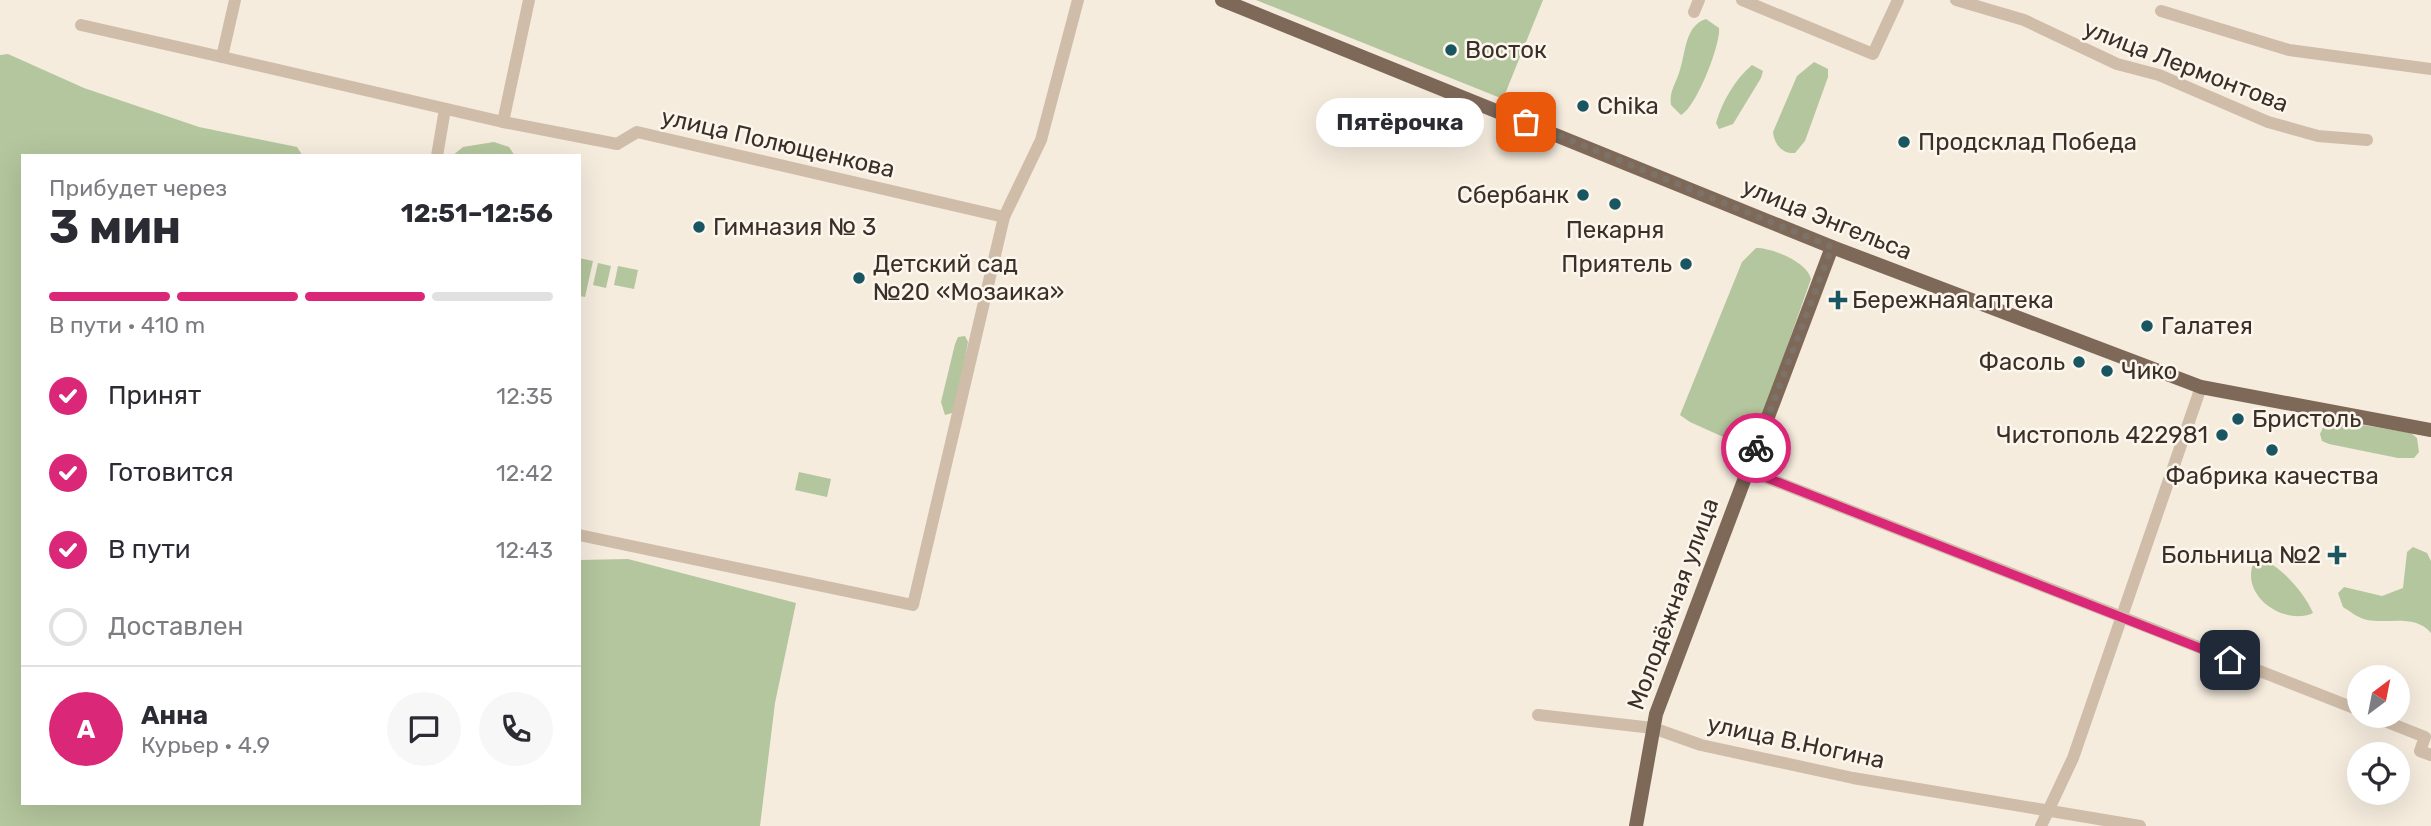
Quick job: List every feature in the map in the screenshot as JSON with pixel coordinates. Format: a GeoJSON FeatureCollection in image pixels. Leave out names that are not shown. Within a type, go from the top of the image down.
{"type":"FeatureCollection","features":[{"type":"Feature","properties":{"kind":"main road","name":"улица Энгельса"},"geometry":{"type":"LineString","coordinates":[[1222,0],[1832,247],[2202,387],[2431,430]]}},
{"type":"Feature","properties":{"kind":"main road","name":"Молодёжная улица"},"geometry":{"type":"LineString","coordinates":[[1636,826],[1653,728],[1832,247]]}},
{"type":"Feature","properties":{"kind":"street"},"geometry":{"type":"LineString","coordinates":[[222,57],[234,0]]}},
{"type":"Feature","properties":{"kind":"street"},"geometry":{"type":"LineString","coordinates":[[503,122],[529,0]]}},
{"type":"Feature","properties":{"kind":"street"},"geometry":{"type":"LineString","coordinates":[[581,535],[913,605],[1004,217],[1041,140],[1078,0]]}},
{"type":"Feature","properties":{"kind":"street"},"geometry":{"type":"LineString","coordinates":[[1742,0],[1873,54],[1899,0]]}},
{"type":"Feature","properties":{"kind":"street","name":"улица Лермонтова"},"geometry":{"type":"LineString","coordinates":[[1956,0],[2024,20],[2118,64],[2158,75],[2268,122],[2318,136],[2367,140]]}},
{"type":"Feature","properties":{"kind":"street","name":"улица Лермонтова"},"geometry":{"type":"LineString","coordinates":[[2161,11],[2289,50],[2431,69]]}},
{"type":"Feature","properties":{"kind":"street","name":"улица Полющенкова"},"geometry":{"type":"LineString","coordinates":[[81,25],[503,122],[617,144],[637,132],[1004,217]]}},
{"type":"Feature","properties":{"kind":"street"},"geometry":{"type":"LineString","coordinates":[[436,154],[445,109]]}},
{"type":"Feature","properties":{"kind":"street"},"geometry":{"type":"LineString","coordinates":[[2041,826],[2073,758],[2202,387]]}},
{"type":"Feature","properties":{"kind":"street"},"geometry":{"type":"LineString","coordinates":[[1747,470],[2347,705]]}},
{"type":"Feature","properties":{"kind":"street","name":"улица В.Ногина"},"geometry":{"type":"LineString","coordinates":[[1538,715],[1653,728],[1701,745],[1853,778],[2140,826]]}},
{"type":"Feature","properties":{"kind":"street"},"geometry":{"type":"LineString","coordinates":[[2402,728],[2425,737],[2420,751],[2431,755]]}},
{"type":"Feature","properties":{"kind":"green space","name":"Восток"},"geometry":{"type":"Polygon","coordinates":[[[1256,0],[1543,0],[1503,99],[1256,0]]]}},
{"type":"Feature","properties":{"kind":"green space"},"geometry":{"type":"Polygon","coordinates":[[[1706,19],[1719,28],[1719,36],[1700,89],[1694,101],[1681,115],[1671,105],[1672,92],[1690,34],[1693,28],[1706,19]]]}},
{"type":"Feature","properties":{"kind":"green space"},"geometry":{"type":"Polygon","coordinates":[[[8,54],[84,88],[199,127],[297,147],[302,154],[21,154],[21,805],[581,805],[581,560],[628,559],[796,603],[775,703],[760,826],[0,826],[0,55],[8,54]]]}},
{"type":"Feature","properties":{"kind":"green space"},"geometry":{"type":"Polygon","coordinates":[[[1814,62],[1828,69],[1828,77],[1805,141],[1795,153],[1786,152],[1777,144],[1773,132],[1797,76],[1814,62]]]}},
{"type":"Feature","properties":{"kind":"green space"},"geometry":{"type":"Polygon","coordinates":[[[1752,65],[1763,71],[1761,78],[1733,124],[1719,129],[1716,123],[1726,99],[1740,77],[1752,65]]]}},
{"type":"Feature","properties":{"kind":"green space"},"geometry":{"type":"Polygon","coordinates":[[[494,142],[509,147],[514,154],[454,154],[463,147],[494,142]]]}},
{"type":"Feature","properties":{"kind":"green space"},"geometry":{"type":"Polygon","coordinates":[[[1756,248],[1771,250],[1788,257],[1803,267],[1811,279],[1756,435],[1741,445],[1680,415],[1742,262],[1756,248]]]}},
{"type":"Feature","properties":{"kind":"green space"},"geometry":{"type":"Polygon","coordinates":[[[581,258],[593,261],[585,297],[581,296],[581,258]]]}},
{"type":"Feature","properties":{"kind":"green space"},"geometry":{"type":"Polygon","coordinates":[[[598,263],[611,266],[606,288],[593,285],[598,263]]]}},
{"type":"Feature","properties":{"kind":"green space"},"geometry":{"type":"Polygon","coordinates":[[[618,266],[638,270],[634,289],[614,285],[618,266]]]}},
{"type":"Feature","properties":{"kind":"green space"},"geometry":{"type":"Polygon","coordinates":[[[965,336],[968,342],[956,407],[952,413],[945,415],[941,402],[955,344],[958,337],[965,336]]]}},
{"type":"Feature","properties":{"kind":"green space"},"geometry":{"type":"Polygon","coordinates":[[[2326,421],[2411,433],[2417,438],[2419,452],[2414,458],[2398,458],[2329,444],[2322,441],[2320,434],[2326,421]]]}},
{"type":"Feature","properties":{"kind":"green space"},"geometry":{"type":"Polygon","coordinates":[[[799,472],[831,479],[827,497],[795,490],[799,472]]]}},
{"type":"Feature","properties":{"kind":"green space"},"geometry":{"type":"Polygon","coordinates":[[[2413,547],[2427,553],[2431,561],[2431,633],[2425,627],[2410,622],[2364,619],[2343,607],[2338,593],[2344,587],[2382,596],[2403,588],[2407,552],[2413,547]]]}},
{"type":"Feature","properties":{"kind":"green space"},"geometry":{"type":"Polygon","coordinates":[[[2263,559],[2292,582],[2313,613],[2291,616],[2268,606],[2260,598],[2251,576],[2253,564],[2263,559]]]}},
{"type":"Feature","properties":{"kind":"way so far"},"geometry":{"type":"LineString","coordinates":[[1526,122],[1832,247],[1756,448]]}},
{"type":"Feature","properties":{"kind":"place","name":"Восток"},"geometry":{"type":"Point","coordinates":[1451,50]}},
{"type":"Feature","properties":{"kind":"place","name":"Chika"},"geometry":{"type":"Point","coordinates":[1583,106]}},
{"type":"Feature","properties":{"kind":"place","name":"Пятёрочка"},"geometry":{"type":"Point","coordinates":[1526,122]}},
{"type":"Feature","properties":{"kind":"place","name":"Продсклад Победа"},"geometry":{"type":"Point","coordinates":[1904,142]}},
{"type":"Feature","properties":{"kind":"place","name":"Сбербанк"},"geometry":{"type":"Point","coordinates":[1583,195]}},
{"type":"Feature","properties":{"kind":"place","name":"Пекарня"},"geometry":{"type":"Point","coordinates":[1615,204]}},
{"type":"Feature","properties":{"kind":"place","name":"Гимназия № 3"},"geometry":{"type":"Point","coordinates":[699,227]}},
{"type":"Feature","properties":{"kind":"place","name":"Приятель"},"geometry":{"type":"Point","coordinates":[1686,264]}},
{"type":"Feature","properties":{"kind":"place","name":"Детский сад №20 «Мозаика»"},"geometry":{"type":"Point","coordinates":[859,278]}},
{"type":"Feature","properties":{"kind":"place","name":"Бережная аптека"},"geometry":{"type":"Point","coordinates":[1838,300]}},
{"type":"Feature","properties":{"kind":"place","name":"Галатея"},"geometry":{"type":"Point","coordinates":[2147,326]}},
{"type":"Feature","properties":{"kind":"place","name":"Фасоль"},"geometry":{"type":"Point","coordinates":[2079,362]}},
{"type":"Feature","properties":{"kind":"place","name":"Чико"},"geometry":{"type":"Point","coordinates":[2107,371]}},
{"type":"Feature","properties":{"kind":"place","name":"Бристоль"},"geometry":{"type":"Point","coordinates":[2238,419]}},
{"type":"Feature","properties":{"kind":"place","name":"Чистополь 422981"},"geometry":{"type":"Point","coordinates":[2222,435]}},
{"type":"Feature","properties":{"kind":"place","name":"Фабрика качества"},"geometry":{"type":"Point","coordinates":[2272,450]}},
{"type":"Feature","properties":{"kind":"place","name":"Больница №2"},"geometry":{"type":"Point","coordinates":[2337,555]}},
{"type":"Feature","properties":{"kind":"route"},"geometry":{"type":"LineString","coordinates":[[1756,448],[1747,470],[2230,660]]}}]}
